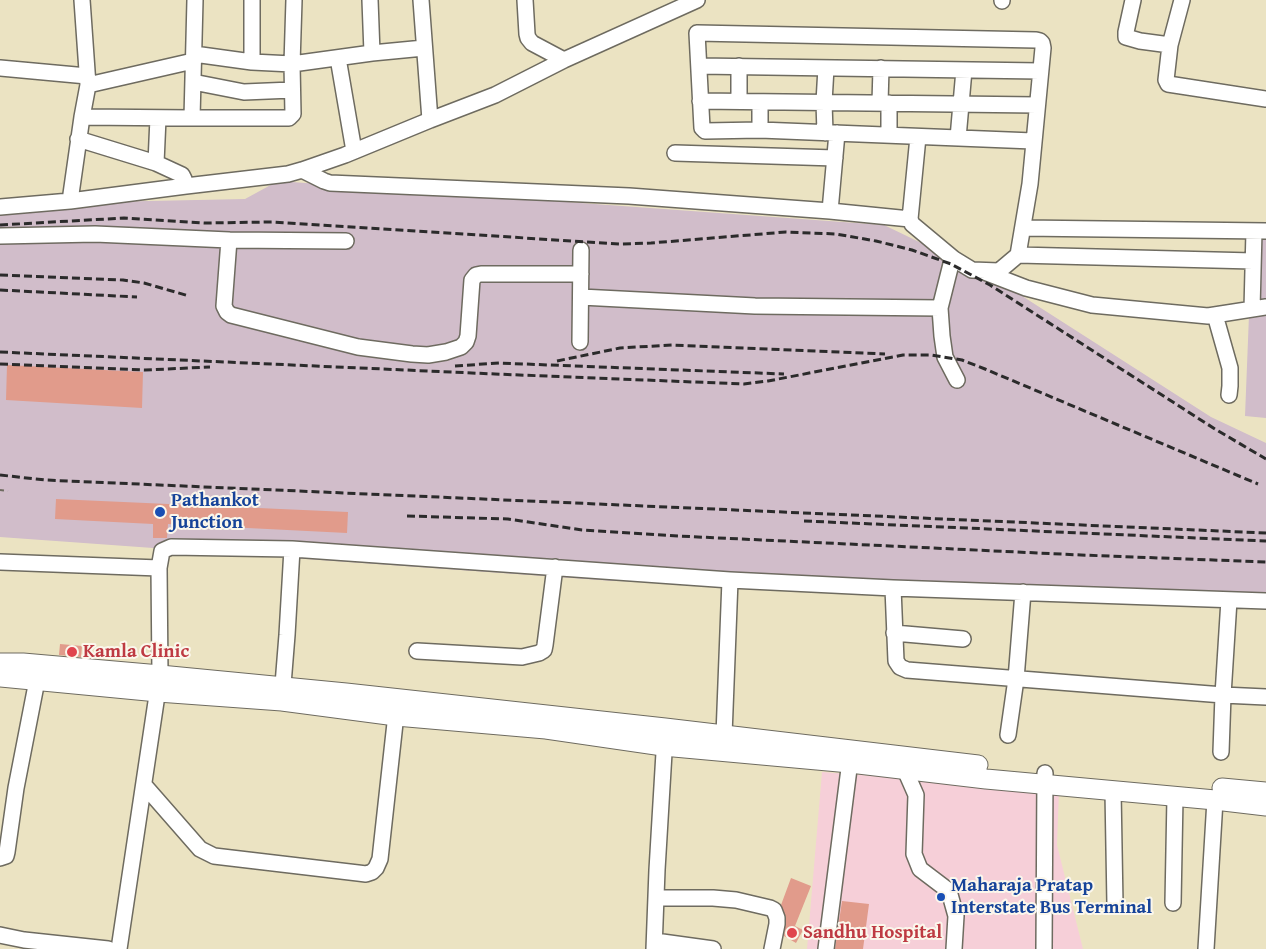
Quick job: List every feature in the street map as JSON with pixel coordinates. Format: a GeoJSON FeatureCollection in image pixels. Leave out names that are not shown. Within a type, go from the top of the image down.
{"type":"FeatureCollection","features":[{"type":"Feature","properties":{"kind":"main road"},"geometry":{"type":"LineString","coordinates":[[0,663],[38,673],[282,694],[546,729],[664,737],[851,756],[904,763],[986,779],[1045,779],[1266,792]]}},
{"type":"Feature","properties":{"kind":"main road"},"geometry":{"type":"LineString","coordinates":[[0,677],[38,673]]}},
{"type":"Feature","properties":{"kind":"main road"},"geometry":{"type":"LineString","coordinates":[[664,737],[724,735],[851,756]]}},
{"type":"Feature","properties":{"kind":"main road"},"geometry":{"type":"LineString","coordinates":[[1045,779],[1113,792],[1266,806]]}},
{"type":"Feature","properties":{"kind":"street"},"geometry":{"type":"LineString","coordinates":[[70,201],[88,81],[82,0]]}},
{"type":"Feature","properties":{"kind":"street"},"geometry":{"type":"LineString","coordinates":[[192,118],[195,0]]}},
{"type":"Feature","properties":{"kind":"street"},"geometry":{"type":"LineString","coordinates":[[252,0],[252,62]]}},
{"type":"Feature","properties":{"kind":"street"},"geometry":{"type":"LineString","coordinates":[[82,117],[289,118],[293,114],[294,0]]}},
{"type":"Feature","properties":{"kind":"street"},"geometry":{"type":"LineString","coordinates":[[370,0],[372,53]]}},
{"type":"Feature","properties":{"kind":"street"},"geometry":{"type":"LineString","coordinates":[[421,0],[430,120]]}},
{"type":"Feature","properties":{"kind":"street"},"geometry":{"type":"LineString","coordinates":[[525,0],[528,38],[532,43],[564,60]]}},
{"type":"Feature","properties":{"kind":"street"},"geometry":{"type":"LineString","coordinates":[[0,207],[70,201],[288,174],[302,170],[495,95],[674,4],[696,0]]}},
{"type":"Feature","properties":{"kind":"street"},"geometry":{"type":"LineString","coordinates":[[1133,0],[1126,37],[1170,46]]}},
{"type":"Feature","properties":{"kind":"street"},"geometry":{"type":"LineString","coordinates":[[1182,0],[1170,46],[1166,80],[1168,84],[1266,98]]}},
{"type":"Feature","properties":{"kind":"street"},"geometry":{"type":"LineString","coordinates":[[918,137],[910,219],[912,224],[954,259],[972,270],[999,271],[1018,255],[1030,184],[1042,43],[1036,40],[697,33],[702,128],[705,131],[760,130],[1033,141]]}},
{"type":"Feature","properties":{"kind":"street"},"geometry":{"type":"LineString","coordinates":[[0,68],[88,81],[194,58],[292,64],[424,48]]}},
{"type":"Feature","properties":{"kind":"street"},"geometry":{"type":"LineString","coordinates":[[338,58],[354,151]]}},
{"type":"Feature","properties":{"kind":"street"},"geometry":{"type":"LineString","coordinates":[[698,66],[1040,71]]}},
{"type":"Feature","properties":{"kind":"street"},"geometry":{"type":"LineString","coordinates":[[739,66],[739,101]]}},
{"type":"Feature","properties":{"kind":"street"},"geometry":{"type":"LineString","coordinates":[[826,68],[824,102],[835,158],[830,211]]}},
{"type":"Feature","properties":{"kind":"street"},"geometry":{"type":"LineString","coordinates":[[881,68],[889,135]]}},
{"type":"Feature","properties":{"kind":"street"},"geometry":{"type":"LineString","coordinates":[[958,138],[964,70]]}},
{"type":"Feature","properties":{"kind":"street"},"geometry":{"type":"LineString","coordinates":[[193,82],[244,92],[292,90]]}},
{"type":"Feature","properties":{"kind":"street"},"geometry":{"type":"LineString","coordinates":[[700,101],[1038,105]]}},
{"type":"Feature","properties":{"kind":"street"},"geometry":{"type":"LineString","coordinates":[[760,102],[760,130]]}},
{"type":"Feature","properties":{"kind":"street"},"geometry":{"type":"LineString","coordinates":[[156,163],[158,118]]}},
{"type":"Feature","properties":{"kind":"street"},"geometry":{"type":"LineString","coordinates":[[78,139],[156,163],[182,175],[186,186]]}},
{"type":"Feature","properties":{"kind":"street"},"geometry":{"type":"LineString","coordinates":[[675,153],[835,158]]}},
{"type":"Feature","properties":{"kind":"street"},"geometry":{"type":"LineString","coordinates":[[302,170],[324,182],[330,183],[630,196],[910,219]]}},
{"type":"Feature","properties":{"kind":"street"},"geometry":{"type":"LineString","coordinates":[[982,271],[1026,288],[1092,305],[1198,316],[1259,308],[1253,261],[1260,231],[1022,228]]}},
{"type":"Feature","properties":{"kind":"street"},"geometry":{"type":"LineString","coordinates":[[0,236],[95,234],[229,240],[346,241]]}},
{"type":"Feature","properties":{"kind":"street"},"geometry":{"type":"LineString","coordinates":[[229,240],[224,306],[231,315],[358,347],[412,354],[428,355],[446,352],[461,347],[466,342],[472,280],[476,275],[581,274]]}},
{"type":"Feature","properties":{"kind":"street"},"geometry":{"type":"LineString","coordinates":[[580,342],[581,250]]}},
{"type":"Feature","properties":{"kind":"street"},"geometry":{"type":"LineString","coordinates":[[1018,255],[1253,261]]}},
{"type":"Feature","properties":{"kind":"street"},"geometry":{"type":"LineString","coordinates":[[954,259],[951,264],[940,308],[946,356],[956,380]]}},
{"type":"Feature","properties":{"kind":"street"},"geometry":{"type":"LineString","coordinates":[[581,297],[755,306],[940,308]]}},
{"type":"Feature","properties":{"kind":"street"},"geometry":{"type":"LineString","coordinates":[[1215,315],[1230,368],[1229,395]]}},
{"type":"Feature","properties":{"kind":"street"},"geometry":{"type":"LineString","coordinates":[[119,949],[159,684],[159,568],[162,551],[170,547],[292,549],[730,580],[893,588],[1266,601]]}},
{"type":"Feature","properties":{"kind":"street"},"geometry":{"type":"LineString","coordinates":[[282,694],[288,635],[292,549]]}},
{"type":"Feature","properties":{"kind":"street"},"geometry":{"type":"LineString","coordinates":[[0,562],[159,568]]}},
{"type":"Feature","properties":{"kind":"street"},"geometry":{"type":"LineString","coordinates":[[417,651],[522,657],[539,654],[544,650],[545,645],[556,567]]}},
{"type":"Feature","properties":{"kind":"street"},"geometry":{"type":"LineString","coordinates":[[724,735],[730,580]]}},
{"type":"Feature","properties":{"kind":"street"},"geometry":{"type":"LineString","coordinates":[[893,588],[896,661],[900,667],[907,670],[1223,696],[1266,697]]}},
{"type":"Feature","properties":{"kind":"street"},"geometry":{"type":"LineString","coordinates":[[1008,735],[1016,679],[1023,592]]}},
{"type":"Feature","properties":{"kind":"street"},"geometry":{"type":"LineString","coordinates":[[1221,752],[1229,600]]}},
{"type":"Feature","properties":{"kind":"street"},"geometry":{"type":"LineString","coordinates":[[894,633],[963,639]]}},
{"type":"Feature","properties":{"kind":"street"},"geometry":{"type":"LineString","coordinates":[[0,858],[6,856],[6,809],[38,673]]}},
{"type":"Feature","properties":{"kind":"street"},"geometry":{"type":"LineString","coordinates":[[144,785],[200,849],[214,856],[366,874],[376,868],[380,859],[396,708]]}},
{"type":"Feature","properties":{"kind":"street"},"geometry":{"type":"LineString","coordinates":[[664,737],[655,945],[713,949]]}},
{"type":"Feature","properties":{"kind":"street"},"geometry":{"type":"LineString","coordinates":[[826,949],[851,756]]}},
{"type":"Feature","properties":{"kind":"street"},"geometry":{"type":"LineString","coordinates":[[904,763],[916,795],[914,854],[920,869],[949,891],[956,916],[954,949]]}},
{"type":"Feature","properties":{"kind":"street"},"geometry":{"type":"LineString","coordinates":[[1044,949],[1045,779]]}},
{"type":"Feature","properties":{"kind":"street"},"geometry":{"type":"LineString","coordinates":[[1113,792],[1115,905]]}},
{"type":"Feature","properties":{"kind":"street"},"geometry":{"type":"LineString","coordinates":[[1173,904],[1175,797]]}},
{"type":"Feature","properties":{"kind":"street"},"geometry":{"type":"LineString","coordinates":[[1206,949],[1215,800]]}},
{"type":"Feature","properties":{"kind":"street"},"geometry":{"type":"LineString","coordinates":[[656,898],[736,900],[770,908],[776,914],[777,924],[772,949]]}},
{"type":"Feature","properties":{"kind":"street"},"geometry":{"type":"LineString","coordinates":[[0,935],[24,940],[108,949]]}},
{"type":"Feature","properties":{"kind":"path"},"geometry":{"type":"LineString","coordinates":[[0,490],[8,491]]}},
{"type":"Feature","properties":{"kind":"shaded area"},"geometry":{"type":"Polygon","coordinates":[[[278,181],[884,225],[994,278],[1211,417],[1266,443],[1266,598],[1019,588],[613,581],[0,537],[0,214],[100,202],[245,199],[278,181]]]}},
{"type":"Feature","properties":{"kind":"shaded area"},"geometry":{"type":"Polygon","coordinates":[[[1252,239],[1266,239],[1266,418],[1245,416],[1252,239]]]}},
{"type":"Feature","properties":{"kind":"shaded area","name":"Maharaja Pratap Interstate Bus Terminal"},"geometry":{"type":"Polygon","coordinates":[[[822,772],[1059,790],[1057,845],[1083,949],[807,949],[822,772]]]}},
{"type":"Feature","properties":{"kind":"building"},"geometry":{"type":"Polygon","coordinates":[[[7,365],[143,372],[142,408],[6,400],[7,365]]]}},
{"type":"Feature","properties":{"kind":"building"},"geometry":{"type":"Polygon","coordinates":[[[56,499],[348,512],[347,533],[168,524],[167,538],[153,538],[153,524],[55,519],[56,499]]]}},
{"type":"Feature","properties":{"kind":"building"},"geometry":{"type":"Polygon","coordinates":[[[60,644],[82,646],[81,657],[59,655],[60,644]]]}},
{"type":"Feature","properties":{"kind":"building"},"geometry":{"type":"Polygon","coordinates":[[[791,878],[811,886],[795,926],[803,930],[796,943],[784,936],[786,918],[781,905],[791,878]]]}},
{"type":"Feature","properties":{"kind":"building"},"geometry":{"type":"Polygon","coordinates":[[[842,901],[869,904],[863,949],[835,949],[842,901]]]}},
{"type":"Feature","properties":{"kind":"railway"},"geometry":{"type":"LineString","coordinates":[[0,225],[124,218],[205,223],[272,222],[620,244],[786,232],[836,234],[876,241],[912,250],[951,264],[990,285],[1215,429],[1266,459]]}},
{"type":"Feature","properties":{"kind":"railway"},"geometry":{"type":"LineString","coordinates":[[0,275],[123,280],[144,283],[189,296]]}},
{"type":"Feature","properties":{"kind":"railway"},"geometry":{"type":"LineString","coordinates":[[0,290],[137,297]]}},
{"type":"Feature","properties":{"kind":"railway"},"geometry":{"type":"LineString","coordinates":[[557,361],[620,348],[672,345],[885,354]]}},
{"type":"Feature","properties":{"kind":"railway"},"geometry":{"type":"LineString","coordinates":[[0,352],[744,384],[903,355],[931,355],[962,360],[985,369],[1258,484]]}},
{"type":"Feature","properties":{"kind":"railway"},"geometry":{"type":"LineString","coordinates":[[455,366],[499,363],[784,374]]}},
{"type":"Feature","properties":{"kind":"railway"},"geometry":{"type":"LineString","coordinates":[[0,364],[145,370],[210,367]]}},
{"type":"Feature","properties":{"kind":"railway"},"geometry":{"type":"LineString","coordinates":[[0,475],[45,480],[1266,533]]}},
{"type":"Feature","properties":{"kind":"railway"},"geometry":{"type":"LineString","coordinates":[[407,516],[508,519],[582,530],[678,536],[1266,562]]}},
{"type":"Feature","properties":{"kind":"railway"},"geometry":{"type":"LineString","coordinates":[[804,521],[1266,541]]}},
{"type":"Feature","properties":{"kind":"place","name":"Pathankot Junction"},"geometry":{"type":"Point","coordinates":[160,512]}},
{"type":"Feature","properties":{"kind":"place","name":"Kamla Clinic"},"geometry":{"type":"Point","coordinates":[72,652]}},
{"type":"Feature","properties":{"kind":"place","name":"Maharaja Pratap Interstate Bus Terminal"},"geometry":{"type":"Point","coordinates":[941,897]}},
{"type":"Feature","properties":{"kind":"place","name":"Sandhu Hospital"},"geometry":{"type":"Point","coordinates":[792,933]}}]}
